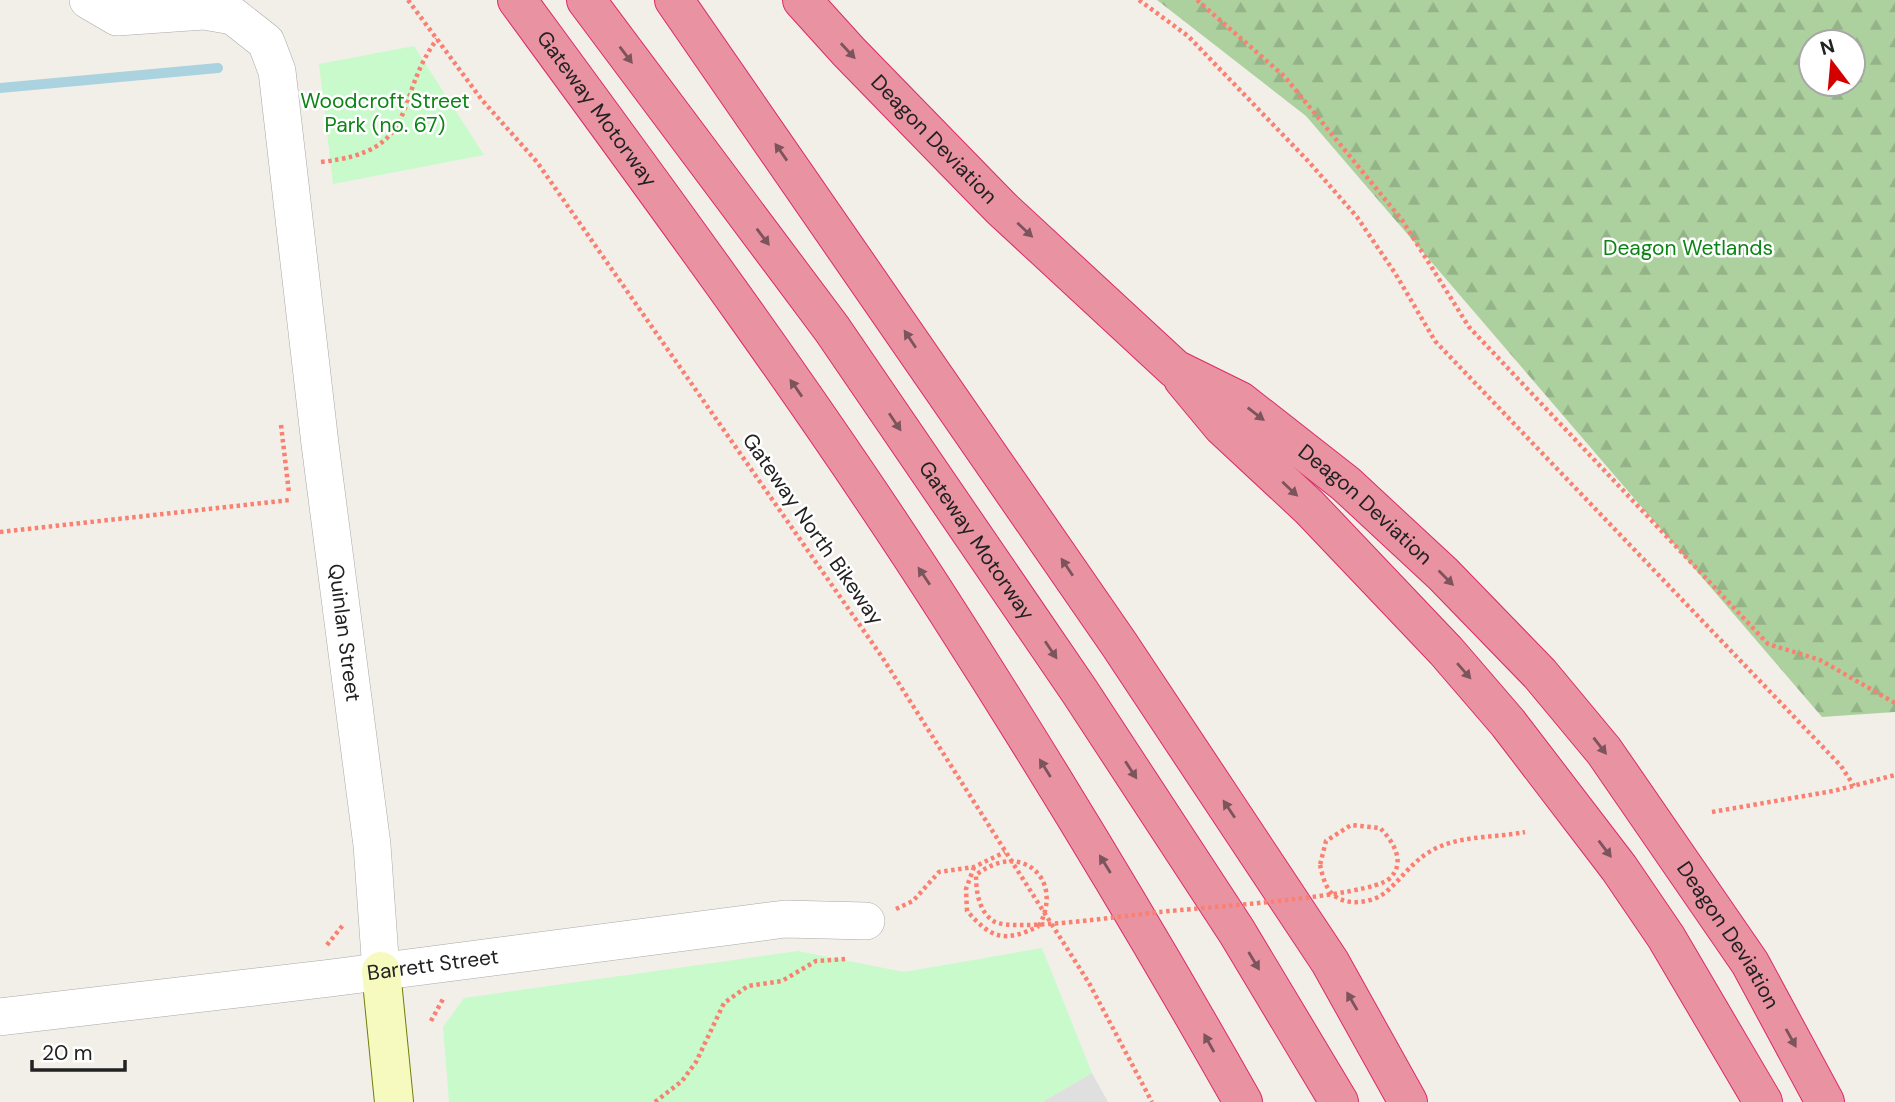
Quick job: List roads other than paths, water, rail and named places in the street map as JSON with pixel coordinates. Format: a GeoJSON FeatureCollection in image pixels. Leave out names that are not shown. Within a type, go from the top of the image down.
{"type":"FeatureCollection","features":[{"type":"Feature","properties":{"kind":"highway","name":"Gateway Motorway"},"geometry":{"type":"LineString","coordinates":[[517,0],[675,215],[944,606],[1143,926],[1243,1102]]}},
{"type":"Feature","properties":{"kind":"highway","name":"Gateway Motorway"},"geometry":{"type":"LineString","coordinates":[[586,0],[832,329],[1080,692],[1237,932],[1339,1102]]}},
{"type":"Feature","properties":{"kind":"highway"},"geometry":{"type":"LineString","coordinates":[[674,0],[1119,643],[1330,962],[1408,1102]]}},
{"type":"Feature","properties":{"kind":"highway","name":"Deagon Deviation"},"geometry":{"type":"LineString","coordinates":[[802,0],[1001,208],[1175,369],[1240,401],[1346,484],[1443,574],[1540,674],[1604,751],[1750,963],[1825,1102]]}},
{"type":"Feature","properties":{"kind":"highway"},"geometry":{"type":"LineString","coordinates":[[1175,369],[1222,426],[1309,507],[1446,651],[1508,723],[1580,815],[1659,926],[1763,1102]]}},
{"type":"Feature","properties":{"kind":"highway"},"geometry":{"type":"LineString","coordinates":[[1386,1060],[1415,1102]]}},
{"type":"Feature","properties":{"kind":"street","name":"Quinlan Street"},"geometry":{"type":"LineString","coordinates":[[88,0],[117,17],[204,11],[233,16],[266,42],[277,71],[320,444],[372,845],[394,1102]]}},
{"type":"Feature","properties":{"kind":"street","name":"Barrett Street"},"geometry":{"type":"LineString","coordinates":[[0,1017],[785,919],[866,921]]}},
{"type":"Feature","properties":{"kind":"waterway"},"geometry":{"type":"LineString","coordinates":[[0,88],[218,68]]}},
{"type":"Feature","properties":{"kind":"park label","name":"Woodcroft Street Park (no. 67)"},"geometry":{"type":"Point","coordinates":[385,113]}},
{"type":"Feature","properties":{"kind":"park label","name":"Deagon Wetlands"},"geometry":{"type":"Point","coordinates":[1688,248]}}]}
